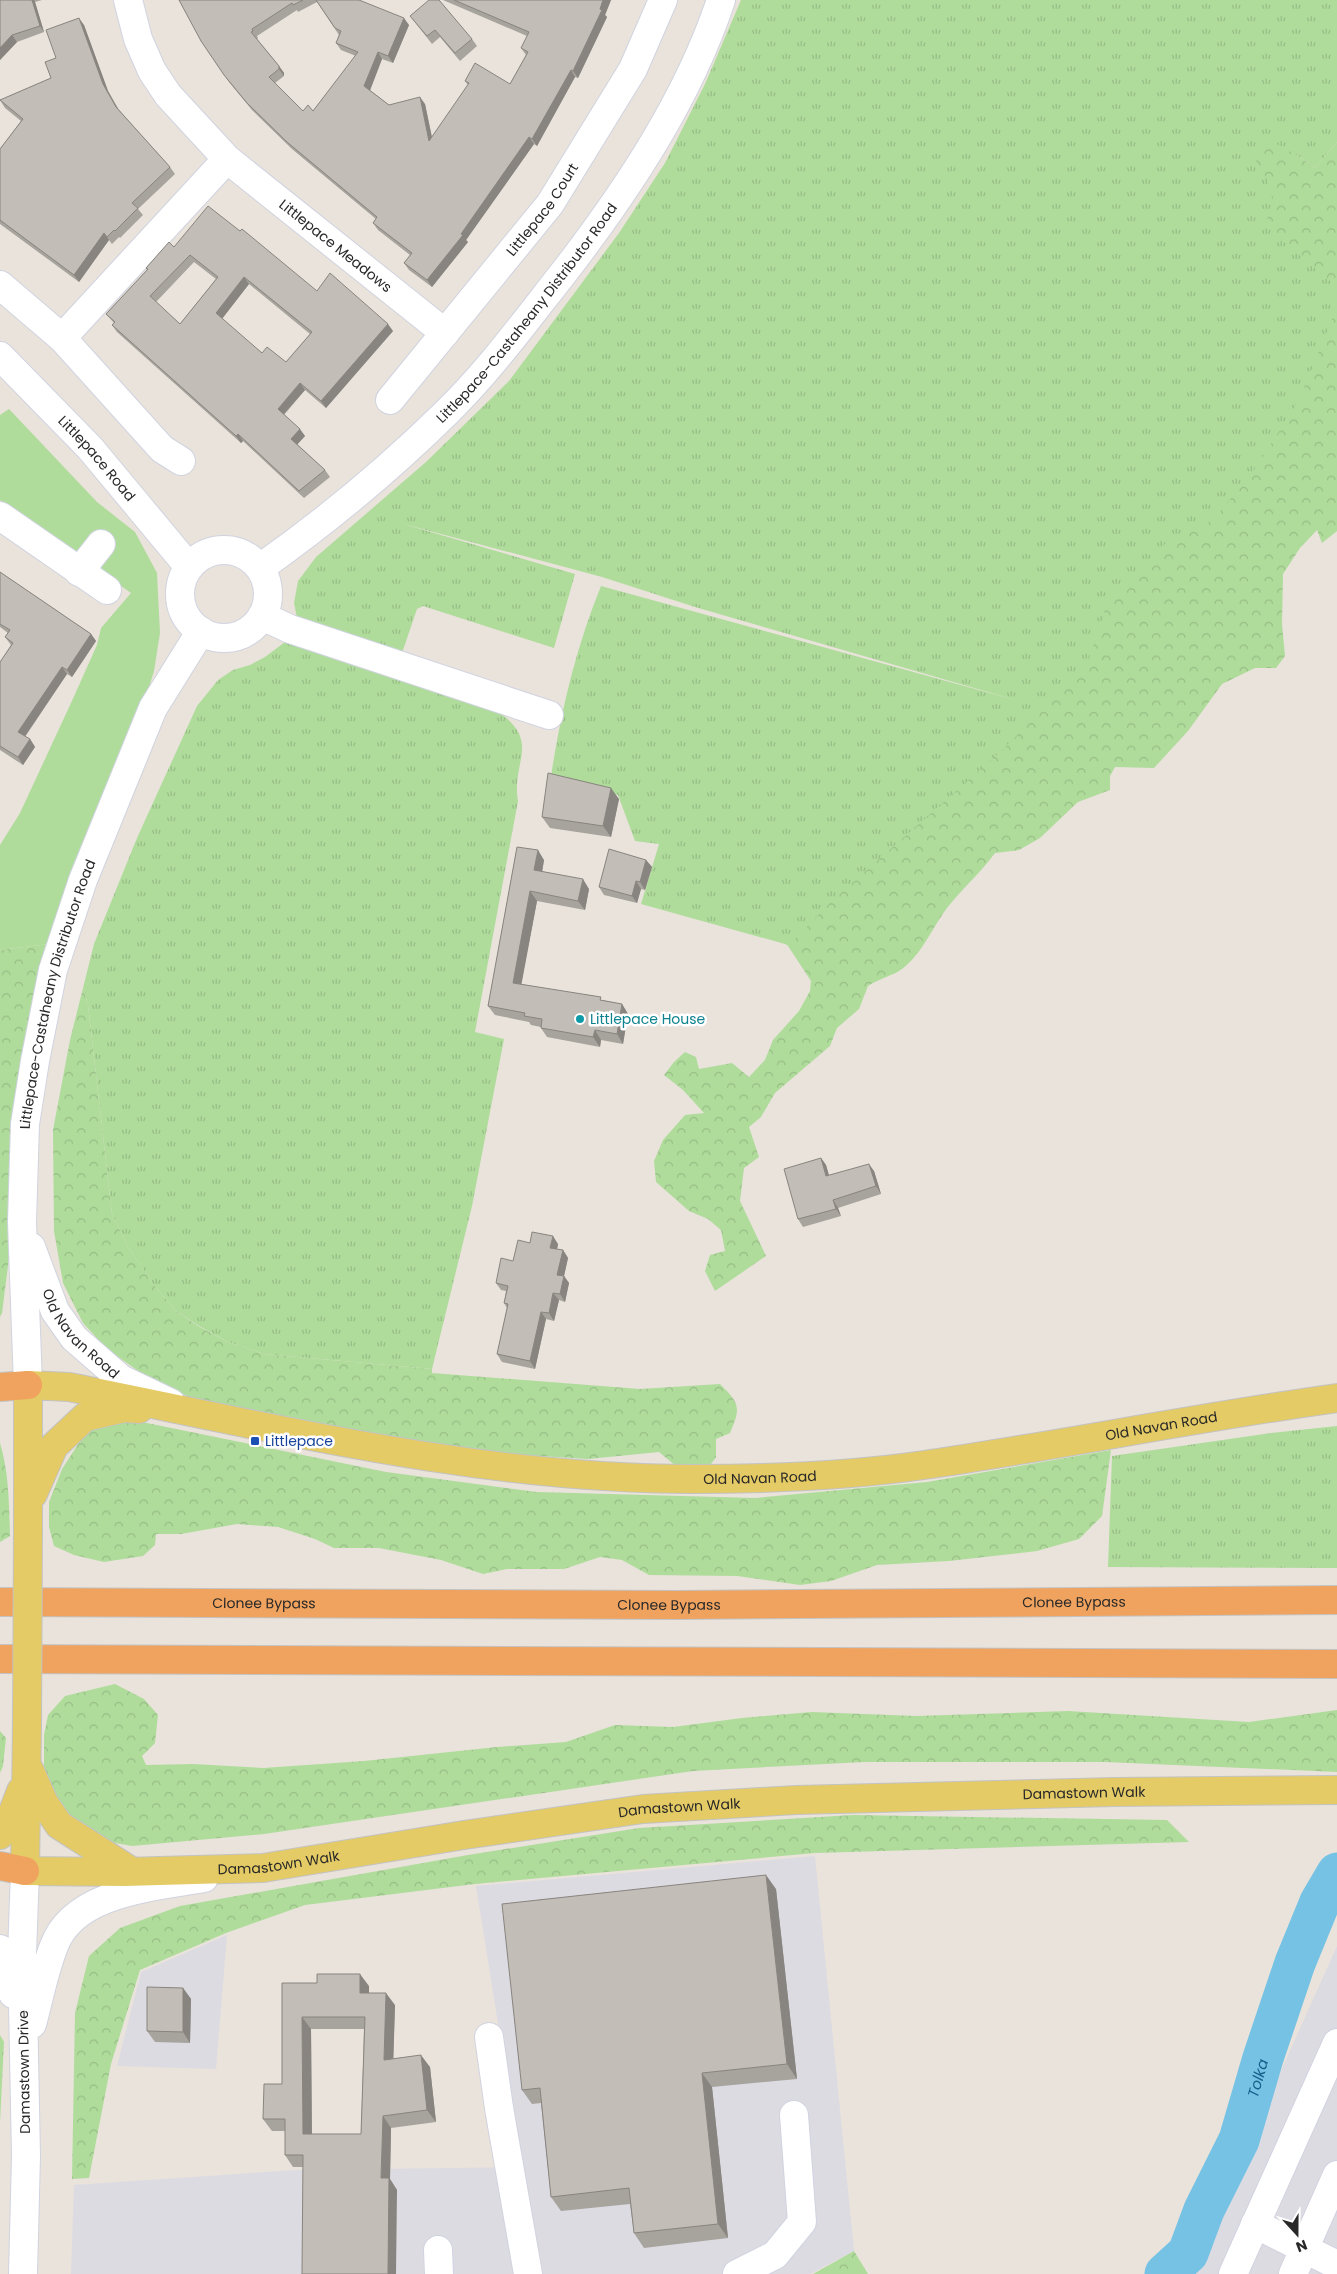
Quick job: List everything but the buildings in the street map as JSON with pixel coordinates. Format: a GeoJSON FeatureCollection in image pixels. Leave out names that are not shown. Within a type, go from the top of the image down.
{"type":"FeatureCollection","features":[{"type":"Feature","properties":{"kind":"highway"},"geometry":{"type":"LineString","coordinates":[[0,1387],[28,1385]]}},
{"type":"Feature","properties":{"kind":"highway","name":"Clonee Bypass"},"geometry":{"type":"LineString","coordinates":[[0,1602],[677,1605],[1337,1600]]}},
{"type":"Feature","properties":{"kind":"highway"},"geometry":{"type":"LineString","coordinates":[[0,1660],[1337,1664]]}},
{"type":"Feature","properties":{"kind":"main road","name":"Old Navan Road"},"geometry":{"type":"LineString","coordinates":[[28,1385],[70,1387],[404,1454],[490,1467],[586,1476],[692,1479],[810,1475],[922,1465],[1234,1412],[1337,1398]]}},
{"type":"Feature","properties":{"kind":"main road"},"geometry":{"type":"LineString","coordinates":[[13,1868],[27,1769],[28,1385]]}},
{"type":"Feature","properties":{"kind":"main road"},"geometry":{"type":"LineString","coordinates":[[29,1502],[54,1446],[85,1418],[124,1408],[183,1410]]}},
{"type":"Feature","properties":{"kind":"main road"},"geometry":{"type":"LineString","coordinates":[[0,1835],[10,1822],[27,1769]]}},
{"type":"Feature","properties":{"kind":"main road"},"geometry":{"type":"LineString","coordinates":[[27,1769],[44,1803],[59,1825],[131,1871]]}},
{"type":"Feature","properties":{"kind":"main road","name":"Damastown Walk"},"geometry":{"type":"LineString","coordinates":[[13,1868],[131,1871],[263,1868],[464,1835],[643,1810],[796,1800],[1114,1792],[1337,1790]]}},
{"type":"Feature","properties":{"kind":"street","name":"Littlepace Meadows"},"geometry":{"type":"LineString","coordinates":[[128,0],[138,39],[152,70],[168,95],[227,159],[445,333]]}},
{"type":"Feature","properties":{"kind":"street","name":"Littlepace Court"},"geometry":{"type":"LineString","coordinates":[[390,400],[550,204],[633,69],[664,0]]}},
{"type":"Feature","properties":{"kind":"street","name":"Littlepace-Castaheany Distributor Road"},"geometry":{"type":"LineString","coordinates":[[260,568],[291,546],[396,460],[447,412],[492,364],[606,218],[634,175],[661,131],[694,66],[721,0]]}},
{"type":"Feature","properties":{"kind":"street"},"geometry":{"type":"LineString","coordinates":[[62,338],[227,159]]}},
{"type":"Feature","properties":{"kind":"street"},"geometry":{"type":"LineString","coordinates":[[0,285],[62,338],[162,449],[181,461]]}},
{"type":"Feature","properties":{"kind":"street","name":"Littlepace Road"},"geometry":{"type":"LineString","coordinates":[[5,370],[90,448],[189,567]]}},
{"type":"Feature","properties":{"kind":"street"},"geometry":{"type":"LineString","coordinates":[[0,516],[107,590]]}},
{"type":"Feature","properties":{"kind":"street"},"geometry":{"type":"LineString","coordinates":[[79,572],[101,544]]}},
{"type":"Feature","properties":{"kind":"street"},"geometry":{"type":"LineString","coordinates":[[225,550],[238,552],[250,558],[260,568],[266,580],[268,594],[262,616],[250,630],[237,636],[223,638],[201,631],[188,619],[182,606],[180,593],[182,579],[189,567],[199,557],[211,551],[225,550]]}},
{"type":"Feature","properties":{"kind":"street"},"geometry":{"type":"LineString","coordinates":[[262,616],[290,628],[549,716]]}},
{"type":"Feature","properties":{"kind":"street","name":"Littlepace-Castaheany Distributor Road"},"geometry":{"type":"LineString","coordinates":[[28,1385],[22,1222],[25,1124],[53,970],[83,880],[153,708],[201,631]]}},
{"type":"Feature","properties":{"kind":"street","name":"Old Navan Road"},"geometry":{"type":"LineString","coordinates":[[22,1222],[54,1311],[74,1338],[122,1379],[183,1410]]}},
{"type":"Feature","properties":{"kind":"street","name":"Damastown Drive"},"geometry":{"type":"LineString","coordinates":[[13,1868],[22,1954],[26,2156],[22,2274]]}},
{"type":"Feature","properties":{"kind":"street"},"geometry":{"type":"LineString","coordinates":[[24,2055],[54,1945],[65,1926],[83,1910],[97,1902],[131,1891],[263,1868]]}},
{"type":"Feature","properties":{"kind":"street"},"geometry":{"type":"LineString","coordinates":[[0,1949],[10,1982],[24,2055]]}},
{"type":"Feature","properties":{"kind":"street"},"geometry":{"type":"LineString","coordinates":[[489,2037],[499,2108],[528,2274]]}},
{"type":"Feature","properties":{"kind":"street"},"geometry":{"type":"LineString","coordinates":[[1233,2274],[1337,2043]]}},
{"type":"Feature","properties":{"kind":"street"},"geometry":{"type":"LineString","coordinates":[[737,2274],[775,2255],[802,2222],[794,2115]]}},
{"type":"Feature","properties":{"kind":"street"},"geometry":{"type":"LineString","coordinates":[[1293,2274],[1337,2175]]}},
{"type":"Feature","properties":{"kind":"street"},"geometry":{"type":"LineString","coordinates":[[1255,2224],[1337,2265]]}},
{"type":"Feature","properties":{"kind":"shaded area"},"geometry":{"type":"Polygon","coordinates":[[[815,1856],[854,2251],[810,2274],[71,2274],[74,2185],[296,2170],[521,2167],[476,1886],[815,1856]]]}},
{"type":"Feature","properties":{"kind":"shaded area"},"geometry":{"type":"Polygon","coordinates":[[[227,1935],[216,2069],[117,2066],[141,1972],[227,1935]]]}},
{"type":"Feature","properties":{"kind":"shaded area"},"geometry":{"type":"Polygon","coordinates":[[[1337,1946],[1337,2274],[1184,2274],[1194,2264],[1337,1946]]]}},
{"type":"Feature","properties":{"kind":"green space"},"geometry":{"type":"Polygon","coordinates":[[[741,0],[1337,0],[1337,142],[1315,168],[1297,155],[1337,207],[1337,370],[1268,487],[832,971],[785,944],[641,904],[659,844],[635,841],[618,795],[550,783],[576,659],[601,586],[1019,701],[695,607],[602,577],[400,523],[575,574],[554,648],[423,606],[417,609],[401,656],[298,623],[294,603],[298,581],[316,557],[426,462],[509,381],[619,233],[665,163],[705,84],[741,0]]]}},
{"type":"Feature","properties":{"kind":"green space"},"geometry":{"type":"Polygon","coordinates":[[[1271,141],[1297,155],[1315,168],[1337,142],[1337,287],[1280,238],[1266,220],[1275,208],[1267,179],[1255,159],[1271,141]]]}},
{"type":"Feature","properties":{"kind":"green space"},"geometry":{"type":"Polygon","coordinates":[[[1337,307],[1337,531],[1322,543],[1317,530],[1300,548],[1283,574],[1282,624],[1285,656],[1276,668],[1255,668],[1222,684],[1188,731],[1154,768],[1115,767],[1110,776],[1110,790],[1078,802],[1040,838],[1019,850],[995,853],[946,910],[917,955],[902,969],[868,986],[859,1009],[837,1028],[830,1046],[775,1093],[761,1117],[749,1127],[759,1157],[744,1168],[740,1201],[766,1256],[715,1291],[705,1271],[710,1255],[725,1251],[721,1230],[708,1219],[689,1211],[656,1182],[654,1161],[663,1140],[685,1115],[704,1113],[683,1090],[664,1075],[685,1052],[696,1057],[699,1069],[732,1063],[749,1077],[765,1060],[773,1040],[799,1011],[810,991],[811,981],[788,946],[832,901],[1000,752],[1086,668],[1108,601],[1168,541],[1213,520],[1257,466],[1299,400],[1337,307]]]}},
{"type":"Feature","properties":{"kind":"green space"},"geometry":{"type":"Polygon","coordinates":[[[9,409],[97,502],[135,532],[157,573],[160,633],[154,671],[146,697],[87,831],[49,944],[0,950],[0,845],[20,813],[97,645],[101,628],[131,593],[0,500],[0,415],[9,409]]]}},
{"type":"Feature","properties":{"kind":"green space"},"geometry":{"type":"Polygon","coordinates":[[[285,642],[500,713],[512,724],[519,734],[522,744],[517,787],[518,801],[475,1032],[504,1039],[472,1206],[432,1369],[264,1354],[226,1341],[175,1310],[153,1284],[128,1247],[112,1214],[88,1005],[83,988],[94,944],[137,838],[197,706],[218,680],[233,670],[250,665],[265,657],[285,642]]]}},
{"type":"Feature","properties":{"kind":"green space"},"geometry":{"type":"Polygon","coordinates":[[[49,944],[2,1313],[0,1317],[0,950],[49,944]]]}},
{"type":"Feature","properties":{"kind":"green space"},"geometry":{"type":"Polygon","coordinates":[[[83,988],[88,1005],[112,1214],[128,1247],[153,1284],[175,1310],[198,1326],[226,1341],[264,1354],[432,1369],[432,1373],[640,1389],[720,1384],[732,1396],[737,1406],[737,1411],[730,1433],[716,1439],[716,1457],[711,1464],[677,1467],[659,1452],[588,1459],[476,1452],[365,1435],[339,1427],[189,1397],[141,1373],[107,1349],[83,1323],[63,1283],[54,1231],[53,1130],[70,1040],[83,988]]]}},
{"type":"Feature","properties":{"kind":"green space"},"geometry":{"type":"Polygon","coordinates":[[[112,1421],[137,1421],[386,1472],[537,1492],[755,1498],[927,1482],[1111,1450],[1102,1516],[1079,1539],[1037,1551],[949,1561],[877,1565],[831,1581],[800,1585],[737,1576],[649,1575],[622,1560],[600,1557],[564,1569],[507,1569],[483,1574],[441,1560],[379,1548],[334,1548],[315,1539],[278,1527],[237,1524],[181,1534],[156,1534],[155,1545],[143,1556],[104,1562],[74,1555],[54,1546],[49,1527],[49,1502],[62,1469],[86,1432],[112,1421]]]}},
{"type":"Feature","properties":{"kind":"green space"},"geometry":{"type":"Polygon","coordinates":[[[1337,1426],[1337,1568],[1108,1567],[1112,1456],[1271,1433],[1337,1426]]]}},
{"type":"Feature","properties":{"kind":"green space"},"geometry":{"type":"Polygon","coordinates":[[[0,1443],[7,1477],[10,1536],[0,1542],[0,1443]]]}},
{"type":"Feature","properties":{"kind":"green space"},"geometry":{"type":"Polygon","coordinates":[[[115,1684],[144,1699],[158,1715],[155,1743],[142,1756],[146,1765],[193,1764],[263,1768],[364,1761],[566,1742],[615,1725],[673,1727],[742,1718],[812,1712],[916,1716],[1068,1711],[1249,1722],[1337,1710],[1337,1772],[1105,1762],[864,1762],[693,1771],[264,1834],[132,1846],[93,1839],[58,1802],[44,1769],[44,1735],[48,1715],[65,1696],[115,1684]]]}},
{"type":"Feature","properties":{"kind":"green space"},"geometry":{"type":"Polygon","coordinates":[[[0,1731],[6,1738],[3,1766],[0,1773],[0,1731]]]}},
{"type":"Feature","properties":{"kind":"green space"},"geometry":{"type":"Polygon","coordinates":[[[853,1815],[1167,1820],[1189,1842],[815,1853],[475,1884],[305,1905],[226,1933],[140,1970],[111,2064],[89,2178],[72,2179],[75,2013],[89,1956],[120,1928],[180,1906],[468,1855],[639,1828],[853,1815]]]}},
{"type":"Feature","properties":{"kind":"green space"},"geometry":{"type":"Polygon","coordinates":[[[0,2035],[4,2042],[0,2123],[0,2035]]]}},
{"type":"Feature","properties":{"kind":"green space"},"geometry":{"type":"Polygon","coordinates":[[[854,2251],[868,2274],[813,2274],[854,2251]]]}},
{"type":"Feature","properties":{"kind":"waterway","name":"Tolka"},"geometry":{"type":"LineString","coordinates":[[1165,2274],[1188,2253],[1204,2210],[1239,2140],[1263,2058],[1295,1963],[1320,1902],[1337,1873]]}},
{"type":"Feature","properties":{"kind":"place","name":"Littlepace House"},"geometry":{"type":"Point","coordinates":[580,1019]}},
{"type":"Feature","properties":{"kind":"place","name":"Littlepace"},"geometry":{"type":"Point","coordinates":[255,1441]}}]}
